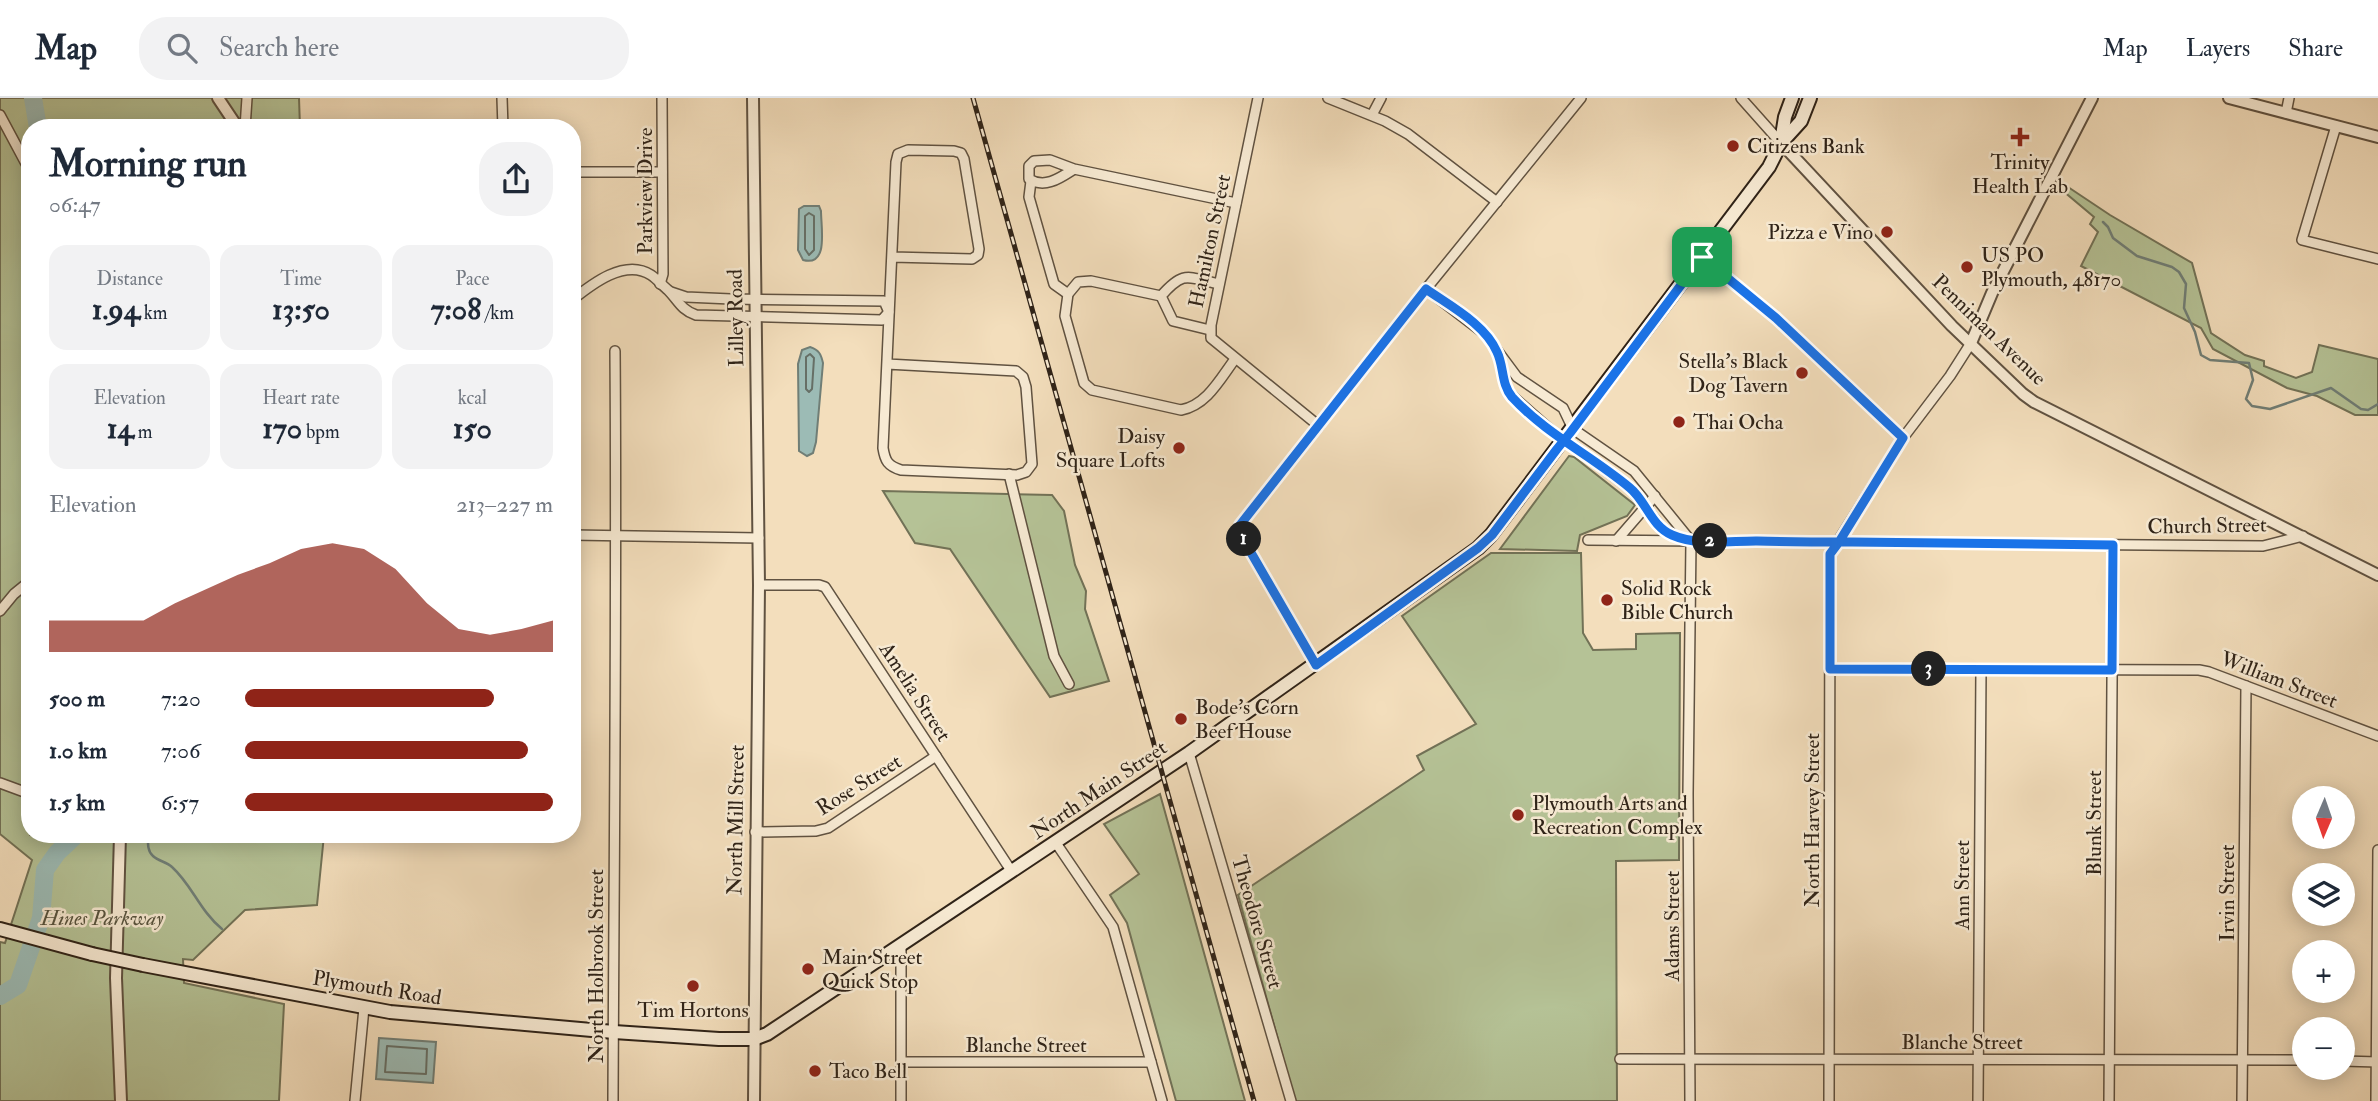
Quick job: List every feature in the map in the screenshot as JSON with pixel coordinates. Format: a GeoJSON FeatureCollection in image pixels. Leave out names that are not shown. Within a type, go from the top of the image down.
{"type":"FeatureCollection","features":[{"type":"Feature","properties":{"kind":"main road"},"geometry":{"type":"LineString","coordinates":[[1781,143],[1785,117],[1792,98]]}},
{"type":"Feature","properties":{"kind":"main road"},"geometry":{"type":"LineString","coordinates":[[1781,143],[1801,121],[1810,98]]}},
{"type":"Feature","properties":{"kind":"main road","name":"North Main Street"},"geometry":{"type":"LineString","coordinates":[[754,1039],[776,1029],[901,947],[1189,753],[1316,665],[1459,562],[1492,535],[1769,167],[1781,143]]}},
{"type":"Feature","properties":{"kind":"main road","name":"Plymouth Road"},"geometry":{"type":"LineString","coordinates":[[1,930],[143,965],[364,1008],[614,1032],[754,1039]]}},
{"type":"Feature","properties":{"kind":"street"},"geometry":{"type":"LineString","coordinates":[[218,98],[233,119]]}},
{"type":"Feature","properties":{"kind":"street"},"geometry":{"type":"LineString","coordinates":[[246,119],[247,98]]}},
{"type":"Feature","properties":{"kind":"street"},"geometry":{"type":"LineString","coordinates":[[502,98],[503,119]]}},
{"type":"Feature","properties":{"kind":"street","name":"Parkview Drive"},"geometry":{"type":"LineString","coordinates":[[660,284],[663,274],[662,98]]}},
{"type":"Feature","properties":{"kind":"street","name":"Lilley Road"},"geometry":{"type":"LineString","coordinates":[[753,98],[759,538]]}},
{"type":"Feature","properties":{"kind":"street","name":"Hamilton Street"},"geometry":{"type":"LineString","coordinates":[[1258,98],[1219,284],[1210,330],[1211,338],[1319,426]]}},
{"type":"Feature","properties":{"kind":"street"},"geometry":{"type":"LineString","coordinates":[[1328,98],[1372,115],[1418,141],[1497,202]]}},
{"type":"Feature","properties":{"kind":"street"},"geometry":{"type":"LineString","coordinates":[[1372,115],[1381,98]]}},
{"type":"Feature","properties":{"kind":"street"},"geometry":{"type":"LineString","coordinates":[[1316,665],[1240,533],[1242,521],[1581,98]]}},
{"type":"Feature","properties":{"kind":"street","name":"Penniman Avenue"},"geometry":{"type":"LineString","coordinates":[[1741,98],[1945,319],[2034,402],[2378,575]]}},
{"type":"Feature","properties":{"kind":"street"},"geometry":{"type":"LineString","coordinates":[[1971,342],[1992,293],[2092,98]]}},
{"type":"Feature","properties":{"kind":"street"},"geometry":{"type":"LineString","coordinates":[[2229,98],[2378,137]]}},
{"type":"Feature","properties":{"kind":"street"},"geometry":{"type":"LineString","coordinates":[[2286,113],[2289,98]]}},
{"type":"Feature","properties":{"kind":"street"},"geometry":{"type":"LineString","coordinates":[[0,115],[21,154]]}},
{"type":"Feature","properties":{"kind":"street"},"geometry":{"type":"LineString","coordinates":[[2336,126],[2302,240],[2378,259]]}},
{"type":"Feature","properties":{"kind":"street"},"geometry":{"type":"LineString","coordinates":[[887,364],[1016,371],[1023,377],[1026,387],[1032,464],[1026,472],[1009,474],[901,470],[890,467],[885,460],[883,448],[896,162],[898,154],[908,150],[961,153],[978,255],[972,259],[892,257]]}},
{"type":"Feature","properties":{"kind":"street"},"geometry":{"type":"LineString","coordinates":[[1068,294],[1054,284],[1029,197],[1031,181],[1028,173],[1029,166],[1034,161],[1050,160],[1074,169],[1236,203]]}},
{"type":"Feature","properties":{"kind":"street"},"geometry":{"type":"LineString","coordinates":[[1031,181],[1044,184],[1074,169]]}},
{"type":"Feature","properties":{"kind":"street"},"geometry":{"type":"LineString","coordinates":[[581,172],[662,172]]}},
{"type":"Feature","properties":{"kind":"street"},"geometry":{"type":"LineString","coordinates":[[1702,257],[1776,318],[1903,438]]}},
{"type":"Feature","properties":{"kind":"street"},"geometry":{"type":"LineString","coordinates":[[581,292],[590,285],[621,271],[643,272],[653,276],[669,291],[680,307],[696,315],[882,320],[890,312]]}},
{"type":"Feature","properties":{"kind":"street"},"geometry":{"type":"LineString","coordinates":[[1161,296],[1180,277],[1219,284]]}},
{"type":"Feature","properties":{"kind":"street"},"geometry":{"type":"LineString","coordinates":[[1161,296],[1091,281],[1078,282],[1068,294],[1065,316],[1084,383],[1092,390],[1181,410],[1194,408],[1202,402],[1235,359]]}},
{"type":"Feature","properties":{"kind":"street","name":"Church Street"},"geometry":{"type":"LineString","coordinates":[[1426,289],[1485,334],[1517,377],[1563,408],[1573,429],[1634,471],[1691,541]]}},
{"type":"Feature","properties":{"kind":"street"},"geometry":{"type":"LineString","coordinates":[[669,291],[686,297],[884,301],[890,312]]}},
{"type":"Feature","properties":{"kind":"street"},"geometry":{"type":"LineString","coordinates":[[1161,296],[1173,321],[1210,330]]}},
{"type":"Feature","properties":{"kind":"street","name":"North Harvey Street"},"geometry":{"type":"LineString","coordinates":[[1829,1101],[1830,554],[1903,438],[1950,376],[1971,342]]}},
{"type":"Feature","properties":{"kind":"street","name":"North Holbrook Street"},"geometry":{"type":"LineString","coordinates":[[613,1101],[612,944],[617,537],[615,351]]}},
{"type":"Feature","properties":{"kind":"street","name":"Church Street"},"geometry":{"type":"LineString","coordinates":[[1499,354],[1505,385],[1511,396],[1563,441],[1632,490],[1663,530],[1691,541]]}},
{"type":"Feature","properties":{"kind":"street"},"geometry":{"type":"LineString","coordinates":[[1009,474],[1054,656],[1069,684]]}},
{"type":"Feature","properties":{"kind":"street"},"geometry":{"type":"LineString","coordinates":[[1616,541],[1655,496]]}},
{"type":"Feature","properties":{"kind":"street"},"geometry":{"type":"LineString","coordinates":[[581,535],[759,538]]}},
{"type":"Feature","properties":{"kind":"street","name":"Church Street"},"geometry":{"type":"LineString","coordinates":[[1587,540],[2263,546],[2303,536]]}},
{"type":"Feature","properties":{"kind":"street","name":"North Mill Street"},"geometry":{"type":"LineString","coordinates":[[754,1101],[759,538]]}},
{"type":"Feature","properties":{"kind":"street","name":"Adams Street"},"geometry":{"type":"LineString","coordinates":[[1690,1101],[1688,794],[1691,541]]}},
{"type":"Feature","properties":{"kind":"street","name":"Blunk Street"},"geometry":{"type":"LineString","coordinates":[[2109,1101],[2113,545]]}},
{"type":"Feature","properties":{"kind":"street","name":"Amelia Street"},"geometry":{"type":"LineString","coordinates":[[759,584],[823,585],[1012,872]]}},
{"type":"Feature","properties":{"kind":"street"},"geometry":{"type":"LineString","coordinates":[[0,611],[21,588]]}},
{"type":"Feature","properties":{"kind":"street","name":"William Street"},"geometry":{"type":"LineString","coordinates":[[1830,669],[2199,670],[2246,685],[2378,736]]}},
{"type":"Feature","properties":{"kind":"street","name":"Ann Street"},"geometry":{"type":"LineString","coordinates":[[1978,1101],[1981,669]]}},
{"type":"Feature","properties":{"kind":"street","name":"Irvin Street"},"geometry":{"type":"LineString","coordinates":[[2242,1101],[2246,685]]}},
{"type":"Feature","properties":{"kind":"street","name":"Theodore Street"},"geometry":{"type":"LineString","coordinates":[[1189,753],[1291,1101]]}},
{"type":"Feature","properties":{"kind":"street","name":"Rose Street"},"geometry":{"type":"LineString","coordinates":[[755,832],[816,831],[828,828],[936,756]]}},
{"type":"Feature","properties":{"kind":"street"},"geometry":{"type":"LineString","coordinates":[[0,783],[21,791]]}},
{"type":"Feature","properties":{"kind":"street"},"geometry":{"type":"LineString","coordinates":[[120,843],[116,978],[121,1101]]}},
{"type":"Feature","properties":{"kind":"street"},"geometry":{"type":"LineString","coordinates":[[1056,843],[1113,927],[1162,1101]]}},
{"type":"Feature","properties":{"kind":"street"},"geometry":{"type":"LineString","coordinates":[[2376,1101],[2378,850]]}},
{"type":"Feature","properties":{"kind":"street"},"geometry":{"type":"LineString","coordinates":[[901,947],[901,1101]]}},
{"type":"Feature","properties":{"kind":"street"},"geometry":{"type":"LineString","coordinates":[[355,1101],[364,1008]]}},
{"type":"Feature","properties":{"kind":"street","name":"Blanche Street"},"geometry":{"type":"LineString","coordinates":[[1620,1059],[2292,1060]]}},
{"type":"Feature","properties":{"kind":"street"},"geometry":{"type":"LineString","coordinates":[[2355,1061],[2377,1062]]}},
{"type":"Feature","properties":{"kind":"street","name":"Blanche Street"},"geometry":{"type":"LineString","coordinates":[[901,1062],[1151,1062]]}},
{"type":"Feature","properties":{"kind":"green space","name":"Hines Parkway"},"geometry":{"type":"Polygon","coordinates":[[[0,98],[299,98],[300,119],[21,119],[21,843],[323,843],[317,905],[245,910],[193,960],[183,959],[184,983],[284,1004],[279,1101],[0,1101],[0,942],[5,943],[32,860],[0,834],[0,98]]]}},
{"type":"Feature","properties":{"kind":"green space"},"geometry":{"type":"Polygon","coordinates":[[[2059,181],[2110,215],[2192,263],[2211,333],[2245,355],[2264,361],[2264,366],[2296,378],[2312,372],[2319,345],[2378,359],[2378,415],[2355,415],[2317,396],[2287,388],[2213,349],[2201,328],[2081,266],[2098,232],[2090,224],[2094,217],[2056,185],[2059,181]]]}},
{"type":"Feature","properties":{"kind":"green space"},"geometry":{"type":"Polygon","coordinates":[[[1569,456],[1574,457],[1635,505],[1627,516],[1580,535],[1577,551],[1500,549],[1569,456]]]}},
{"type":"Feature","properties":{"kind":"green space"},"geometry":{"type":"Polygon","coordinates":[[[883,491],[1052,495],[1064,511],[1075,565],[1086,591],[1085,609],[1109,681],[1050,697],[950,549],[915,543],[883,491]]]}},
{"type":"Feature","properties":{"kind":"green space","name":"Plymouth Arts and Recreation Complex"},"geometry":{"type":"Polygon","coordinates":[[[1491,553],[1581,553],[1583,633],[1593,650],[1636,649],[1636,634],[1680,633],[1679,860],[1616,861],[1617,1101],[1295,1101],[1238,895],[1424,770],[1417,756],[1476,724],[1402,616],[1491,553]]]}},
{"type":"Feature","properties":{"kind":"green space"},"geometry":{"type":"Polygon","coordinates":[[[1160,794],[1245,1101],[1176,1101],[1127,923],[1110,895],[1139,874],[1104,824],[1160,794]]]}},
{"type":"Feature","properties":{"kind":"water"},"geometry":{"type":"Polygon","coordinates":[[[804,206],[819,206],[821,211],[822,244],[817,258],[811,261],[803,260],[798,250],[799,209],[804,206]]]}},
{"type":"Feature","properties":{"kind":"water"},"geometry":{"type":"Polygon","coordinates":[[[810,347],[816,349],[823,363],[816,442],[813,453],[807,456],[799,451],[798,364],[802,350],[810,347]]]}},
{"type":"Feature","properties":{"kind":"water"},"geometry":{"type":"Polygon","coordinates":[[[379,1038],[436,1042],[433,1083],[376,1079],[379,1038]]]}},
{"type":"Feature","properties":{"kind":"waterway"},"geometry":{"type":"LineString","coordinates":[[33,98],[36,119]]}},
{"type":"Feature","properties":{"kind":"waterway"},"geometry":{"type":"LineString","coordinates":[[2103,222],[2113,238],[2137,256],[2172,267],[2179,272],[2186,284],[2184,308],[2195,332],[2201,355],[2210,360],[2249,363],[2253,380],[2246,399],[2252,406],[2270,409],[2331,388],[2361,409],[2368,410],[2378,404]]}},
{"type":"Feature","properties":{"kind":"waterway"},"geometry":{"type":"LineString","coordinates":[[0,996],[18,985],[41,918],[45,870],[68,843]]}},
{"type":"Feature","properties":{"kind":"waterway"},"geometry":{"type":"LineString","coordinates":[[148,843],[151,854],[179,874],[222,929]]}},
{"type":"Feature","properties":{"kind":"railway"},"geometry":{"type":"LineString","coordinates":[[973,98],[1254,1101]]}},
{"type":"Feature","properties":{"kind":"place","name":"Trinity Health Lab"},"geometry":{"type":"Point","coordinates":[2020,137]}},
{"type":"Feature","properties":{"kind":"place","name":"Citizens Bank"},"geometry":{"type":"Point","coordinates":[1733,146]}},
{"type":"Feature","properties":{"kind":"place","name":"Pizza e Vino"},"geometry":{"type":"Point","coordinates":[1887,232]}},
{"type":"Feature","properties":{"kind":"place","name":"US PO Plymouth, 48170"},"geometry":{"type":"Point","coordinates":[1967,267]}},
{"type":"Feature","properties":{"kind":"place","name":"Stella’s Black Dog Tavern"},"geometry":{"type":"Point","coordinates":[1802,373]}},
{"type":"Feature","properties":{"kind":"place","name":"Thai Ocha"},"geometry":{"type":"Point","coordinates":[1679,422]}},
{"type":"Feature","properties":{"kind":"place","name":"Daisy Square Lofts"},"geometry":{"type":"Point","coordinates":[1179,448]}},
{"type":"Feature","properties":{"kind":"place","name":"Solid Rock Bible Church"},"geometry":{"type":"Point","coordinates":[1607,600]}},
{"type":"Feature","properties":{"kind":"place","name":"Bode's Corn Beef House"},"geometry":{"type":"Point","coordinates":[1181,719]}},
{"type":"Feature","properties":{"kind":"place","name":"Plymouth Arts and Recreation Complex"},"geometry":{"type":"Point","coordinates":[1518,815]}},
{"type":"Feature","properties":{"kind":"place","name":"Main Street Quick Stop"},"geometry":{"type":"Point","coordinates":[808,969]}},
{"type":"Feature","properties":{"kind":"place","name":"Tim Hortons"},"geometry":{"type":"Point","coordinates":[693,986]}},
{"type":"Feature","properties":{"kind":"place","name":"Taco Bell"},"geometry":{"type":"Point","coordinates":[815,1071]}},
{"type":"Feature","properties":{"kind":"route"},"geometry":{"type":"LineString","coordinates":[[1702,257],[1570,433],[1563,441],[1492,535],[1478,548],[1316,665],[1242,537],[1240,525],[1426,289],[1485,334],[1499,354],[1505,385],[1511,396],[1563,441],[1632,490],[1656,523],[1669,534],[1691,541],[1757,541],[1826,542],[1839,542],[1852,542],[2113,545],[2112,670],[1830,669],[1830,554],[1839,542],[1903,438],[1813,351],[1702,257]]}}]}
